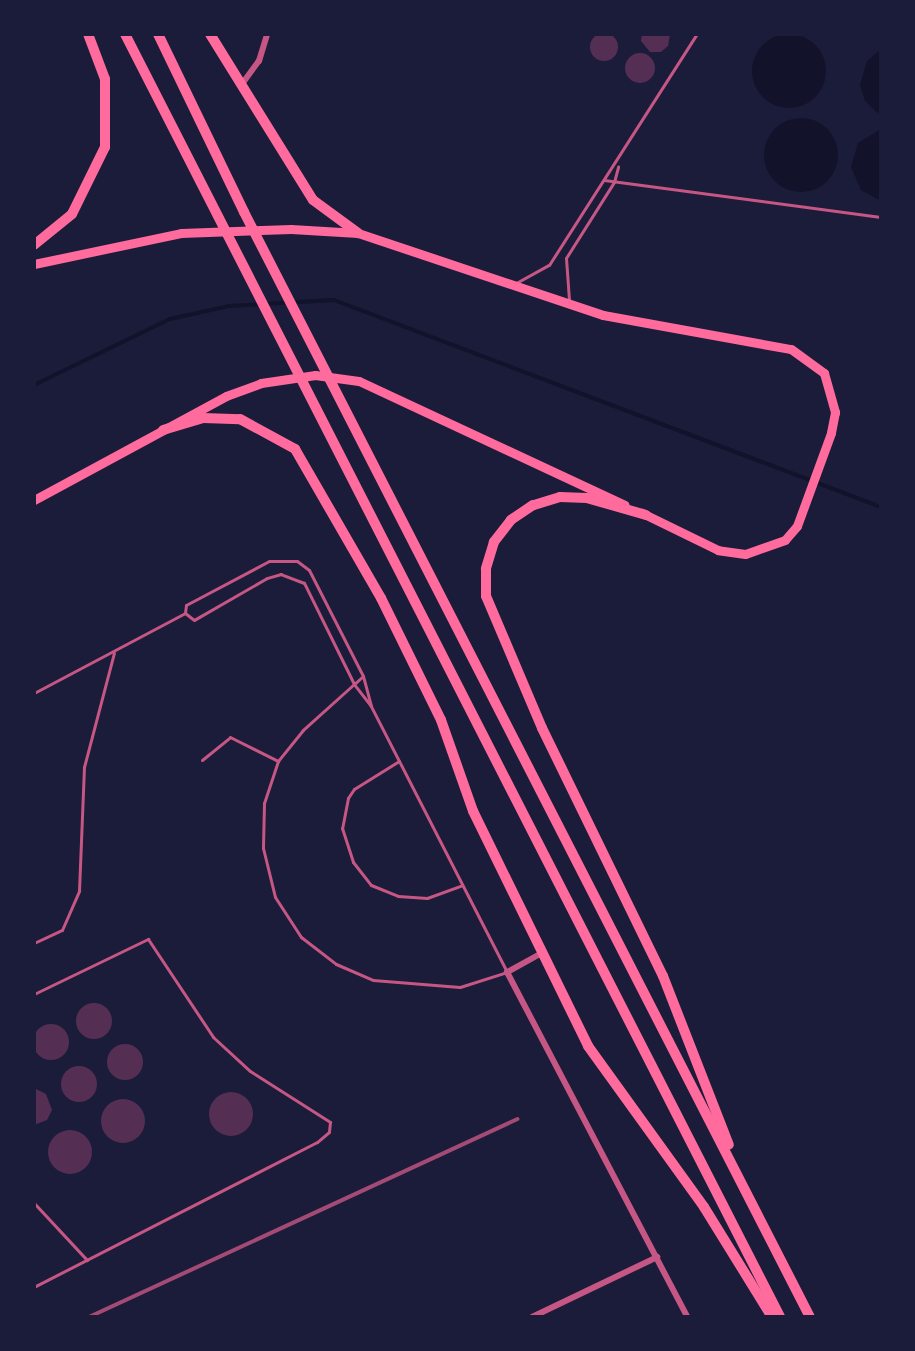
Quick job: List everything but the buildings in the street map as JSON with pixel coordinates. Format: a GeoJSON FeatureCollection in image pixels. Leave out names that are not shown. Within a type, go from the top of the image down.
{"type":"FeatureCollection","features":[{"type":"Feature","properties":{"kind":"highway"},"geometry":{"type":"LineString","coordinates":[[34,245],[72,214],[105,147],[106,90],[88,34]]}},
{"type":"Feature","properties":{"kind":"highway"},"geometry":{"type":"LineString","coordinates":[[125,34],[780,1317]]}},
{"type":"Feature","properties":{"kind":"highway"},"geometry":{"type":"LineString","coordinates":[[158,34],[244,212],[810,1317]]}},
{"type":"Feature","properties":{"kind":"highway"},"geometry":{"type":"LineString","coordinates":[[210,34],[313,200],[358,233]]}},
{"type":"Feature","properties":{"kind":"highway"},"geometry":{"type":"LineString","coordinates":[[163,430],[203,418],[240,419],[295,449],[381,598],[441,720],[473,811],[540,954],[594,1055],[704,1207],[772,1317]]}},
{"type":"Feature","properties":{"kind":"highway"},"geometry":{"type":"LineString","coordinates":[[646,515],[587,498],[560,497],[533,505],[511,520],[494,542],[486,569],[486,596],[542,728],[663,976],[752,1203]]}},
{"type":"Feature","properties":{"kind":"main road"},"geometry":{"type":"LineString","coordinates":[[34,264],[181,233],[291,229],[358,233],[570,304],[791,349],[809,359],[832,392],[831,433],[797,526],[768,550],[745,554],[718,550],[359,381],[315,375],[261,383],[163,430],[34,500]]}},
{"type":"Feature","properties":{"kind":"street"},"geometry":{"type":"LineString","coordinates":[[242,84],[259,61],[267,34]]}},
{"type":"Feature","properties":{"kind":"street"},"geometry":{"type":"LineString","coordinates":[[540,954],[507,972],[687,1317]]}},
{"type":"Feature","properties":{"kind":"street"},"geometry":{"type":"LineString","coordinates":[[532,1317],[657,1257]]}},
{"type":"Feature","properties":{"kind":"lane"},"geometry":{"type":"LineString","coordinates":[[512,284],[549,265],[604,180],[619,163],[697,34]]}},
{"type":"Feature","properties":{"kind":"lane"},"geometry":{"type":"LineString","coordinates":[[570,304],[563,270],[566,258],[614,182],[619,163]]}},
{"type":"Feature","properties":{"kind":"lane"},"geometry":{"type":"LineString","coordinates":[[604,180],[881,217]]}},
{"type":"Feature","properties":{"kind":"lane"},"geometry":{"type":"LineString","coordinates":[[34,693],[114,653],[185,613],[190,601],[269,561],[297,561],[309,570],[363,676],[371,706]]}},
{"type":"Feature","properties":{"kind":"lane"},"geometry":{"type":"LineString","coordinates":[[185,613],[194,620],[267,578],[294,576],[304,583],[354,684],[371,706],[507,972],[460,987],[373,980],[336,964],[301,937],[275,897],[263,848],[264,803],[278,761],[303,730],[354,684],[363,676]]}},
{"type":"Feature","properties":{"kind":"lane"},"geometry":{"type":"LineString","coordinates":[[34,943],[62,930],[79,891],[84,767],[114,653]]}},
{"type":"Feature","properties":{"kind":"lane"},"geometry":{"type":"LineString","coordinates":[[202,760],[230,737],[278,761]]}},
{"type":"Feature","properties":{"kind":"lane"},"geometry":{"type":"LineString","coordinates":[[399,761],[354,789],[348,798],[342,828],[353,862],[371,885],[398,896],[427,898],[462,885]]}},
{"type":"Feature","properties":{"kind":"lane"},"geometry":{"type":"LineString","coordinates":[[34,994],[148,939],[213,1037],[250,1071],[330,1122],[329,1132],[317,1142],[34,1287]]}},
{"type":"Feature","properties":{"kind":"lane"},"geometry":{"type":"LineString","coordinates":[[34,1203],[87,1260]]}},
{"type":"Feature","properties":{"kind":"shaded area"},"geometry":{"type":"Polygon","coordinates":[[[789,34],[810,40],[820,50],[826,71],[820,92],[810,102],[789,108],[768,102],[758,92],[752,71],[758,50],[768,40],[789,34]]]}},
{"type":"Feature","properties":{"kind":"shaded area"},"geometry":{"type":"Polygon","coordinates":[[[881,49],[881,116],[865,101],[860,85],[867,61],[881,49]]]}},
{"type":"Feature","properties":{"kind":"shaded area"},"geometry":{"type":"Polygon","coordinates":[[[801,118],[822,124],[832,134],[838,155],[832,176],[822,186],[801,192],[780,186],[770,176],[764,155],[770,134],[780,124],[801,118]]]}},
{"type":"Feature","properties":{"kind":"shaded area"},"geometry":{"type":"Polygon","coordinates":[[[881,129],[881,201],[861,190],[851,167],[858,143],[881,129]]]}},
{"type":"Feature","properties":{"kind":"waterway"},"geometry":{"type":"LineString","coordinates":[[34,385],[170,319],[229,306],[334,300],[881,507]]}},
{"type":"Feature","properties":{"kind":"railway"},"geometry":{"type":"LineString","coordinates":[[89,1317],[517,1119]]}}]}
